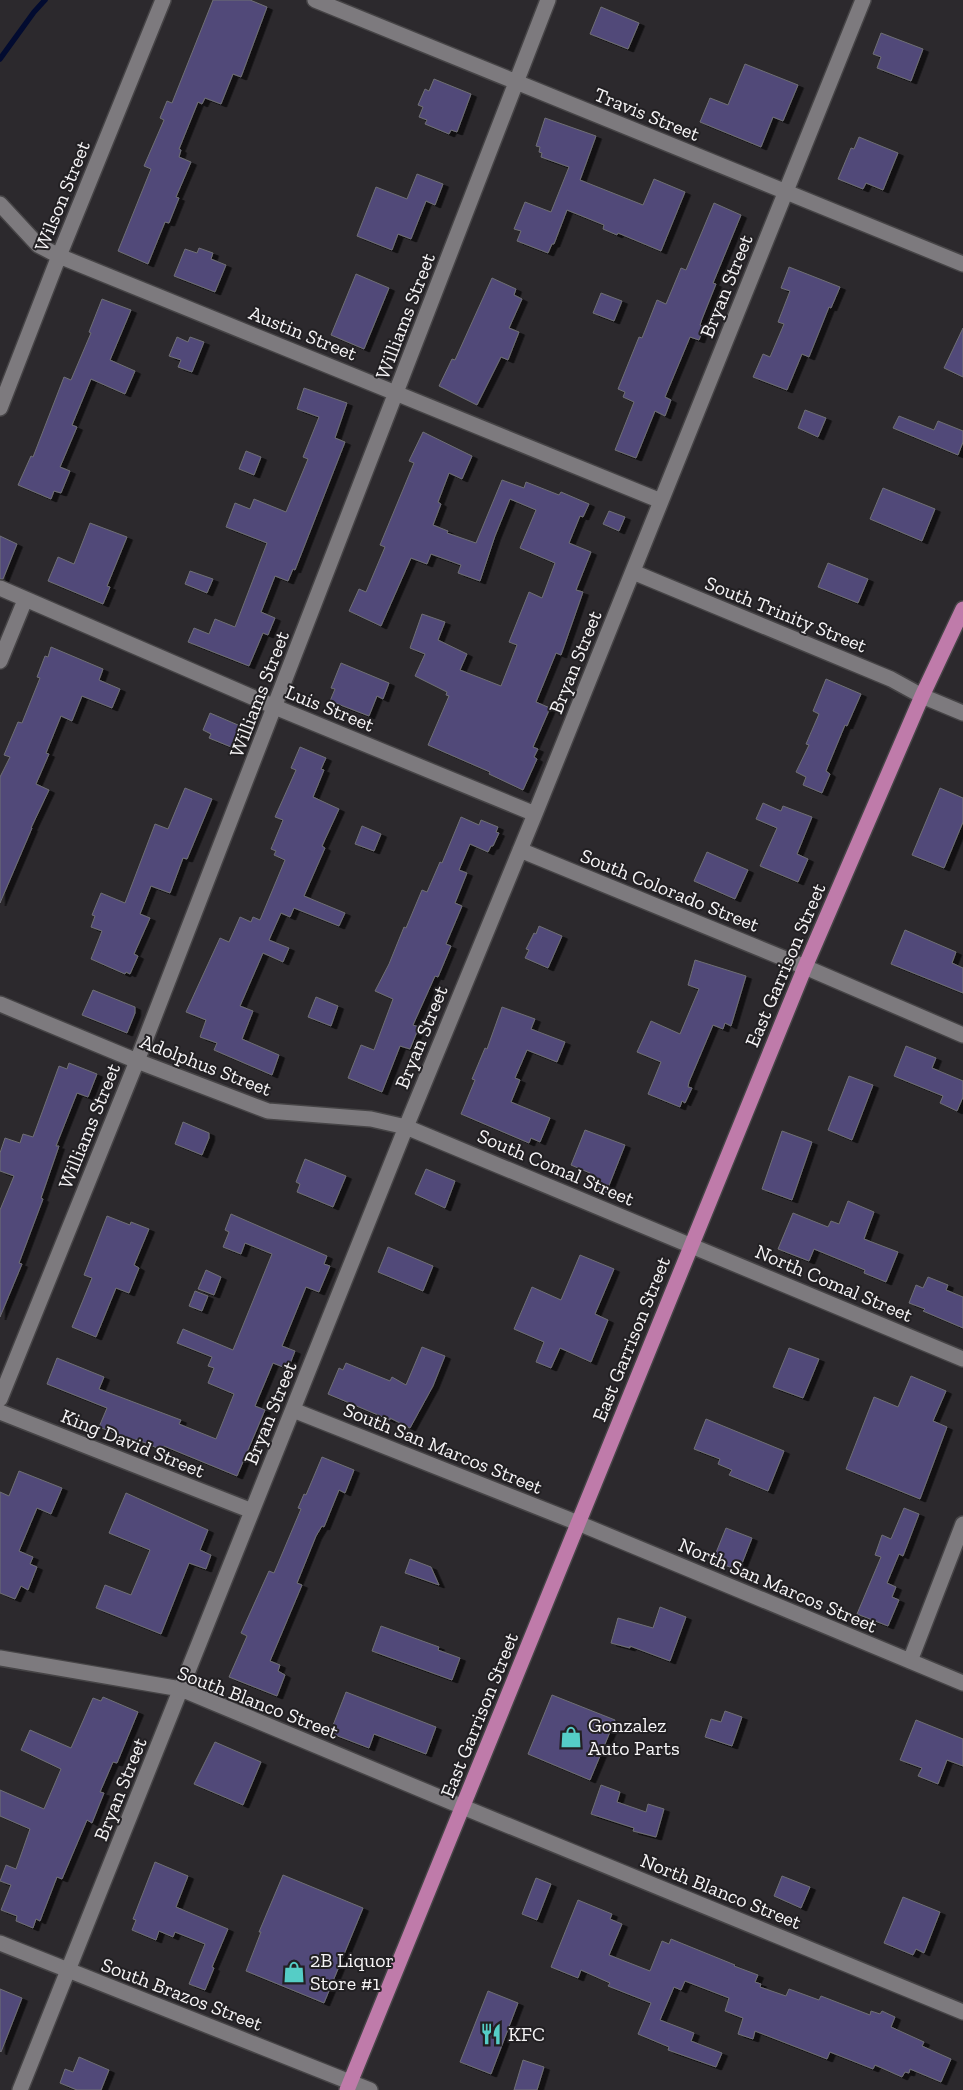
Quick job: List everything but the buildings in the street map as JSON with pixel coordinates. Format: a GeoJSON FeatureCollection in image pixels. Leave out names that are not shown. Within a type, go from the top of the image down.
{"type":"FeatureCollection","features":[{"type":"Feature","properties":{"kind":"main road","name":"East Garrison Street"},"geometry":{"type":"LineString","coordinates":[[349,2086],[690,1245],[805,967],[922,696],[963,608]]}},
{"type":"Feature","properties":{"kind":"street","name":"Wilson Street"},"geometry":{"type":"LineString","coordinates":[[0,408],[59,256],[163,0]]}},
{"type":"Feature","properties":{"kind":"street","name":"Travis Street"},"geometry":{"type":"LineString","coordinates":[[315,0],[963,264]]}},
{"type":"Feature","properties":{"kind":"street","name":"Williams Street"},"geometry":{"type":"LineString","coordinates":[[0,1399],[137,1061],[548,0]]}},
{"type":"Feature","properties":{"kind":"street","name":"Bryan Street"},"geometry":{"type":"LineString","coordinates":[[20,2090],[406,1126],[535,814],[863,0]]}},
{"type":"Feature","properties":{"kind":"street","name":"Austin Street"},"geometry":{"type":"LineString","coordinates":[[0,204],[38,246],[59,256],[661,501]]}},
{"type":"Feature","properties":{"kind":"street","name":"South Trinity Street"},"geometry":{"type":"LineString","coordinates":[[633,572],[891,679],[922,696],[963,713]]}},
{"type":"Feature","properties":{"kind":"street","name":"Luis Street"},"geometry":{"type":"LineString","coordinates":[[0,588],[275,707],[535,814]]}},
{"type":"Feature","properties":{"kind":"street"},"geometry":{"type":"LineString","coordinates":[[0,662],[25,600]]}},
{"type":"Feature","properties":{"kind":"street","name":"South Colorado Street"},"geometry":{"type":"LineString","coordinates":[[520,850],[805,967],[963,1035]]}},
{"type":"Feature","properties":{"kind":"street","name":"Adolphus Street"},"geometry":{"type":"LineString","coordinates":[[0,1004],[137,1061],[268,1111],[371,1119],[406,1126]]}},
{"type":"Feature","properties":{"kind":"street","name":"South Comal Street"},"geometry":{"type":"LineString","coordinates":[[406,1126],[690,1245]]}},
{"type":"Feature","properties":{"kind":"street","name":"North Comal Street"},"geometry":{"type":"LineString","coordinates":[[690,1245],[963,1359]]}},
{"type":"Feature","properties":{"kind":"street","name":"South San Marcos Street"},"geometry":{"type":"LineString","coordinates":[[293,1410],[578,1523]]}},
{"type":"Feature","properties":{"kind":"street","name":"King David Street"},"geometry":{"type":"LineString","coordinates":[[0,1412],[252,1511]]}},
{"type":"Feature","properties":{"kind":"street","name":"North San Marcos Street"},"geometry":{"type":"LineString","coordinates":[[578,1523],[963,1683]]}},
{"type":"Feature","properties":{"kind":"street"},"geometry":{"type":"LineString","coordinates":[[910,1661],[963,1524]]}},
{"type":"Feature","properties":{"kind":"street","name":"South Blanco Street"},"geometry":{"type":"LineString","coordinates":[[0,1658],[181,1689],[463,1807]]}},
{"type":"Feature","properties":{"kind":"street","name":"North Blanco Street"},"geometry":{"type":"LineString","coordinates":[[463,1807],[963,2012]]}},
{"type":"Feature","properties":{"kind":"street","name":"South Brazos Street"},"geometry":{"type":"LineString","coordinates":[[0,1943],[349,2086],[370,2090]]}},
{"type":"Feature","properties":{"kind":"waterway"},"geometry":{"type":"LineString","coordinates":[[0,59],[45,0]]}},
{"type":"Feature","properties":{"kind":"place","name":"Gonzalez Auto Parts"},"geometry":{"type":"Point","coordinates":[571,1737]}},
{"type":"Feature","properties":{"kind":"place","name":"2B Liquor Store #1"},"geometry":{"type":"Point","coordinates":[294,1972]}},
{"type":"Feature","properties":{"kind":"place","name":"KFC"},"geometry":{"type":"Point","coordinates":[491,2034]}}]}
